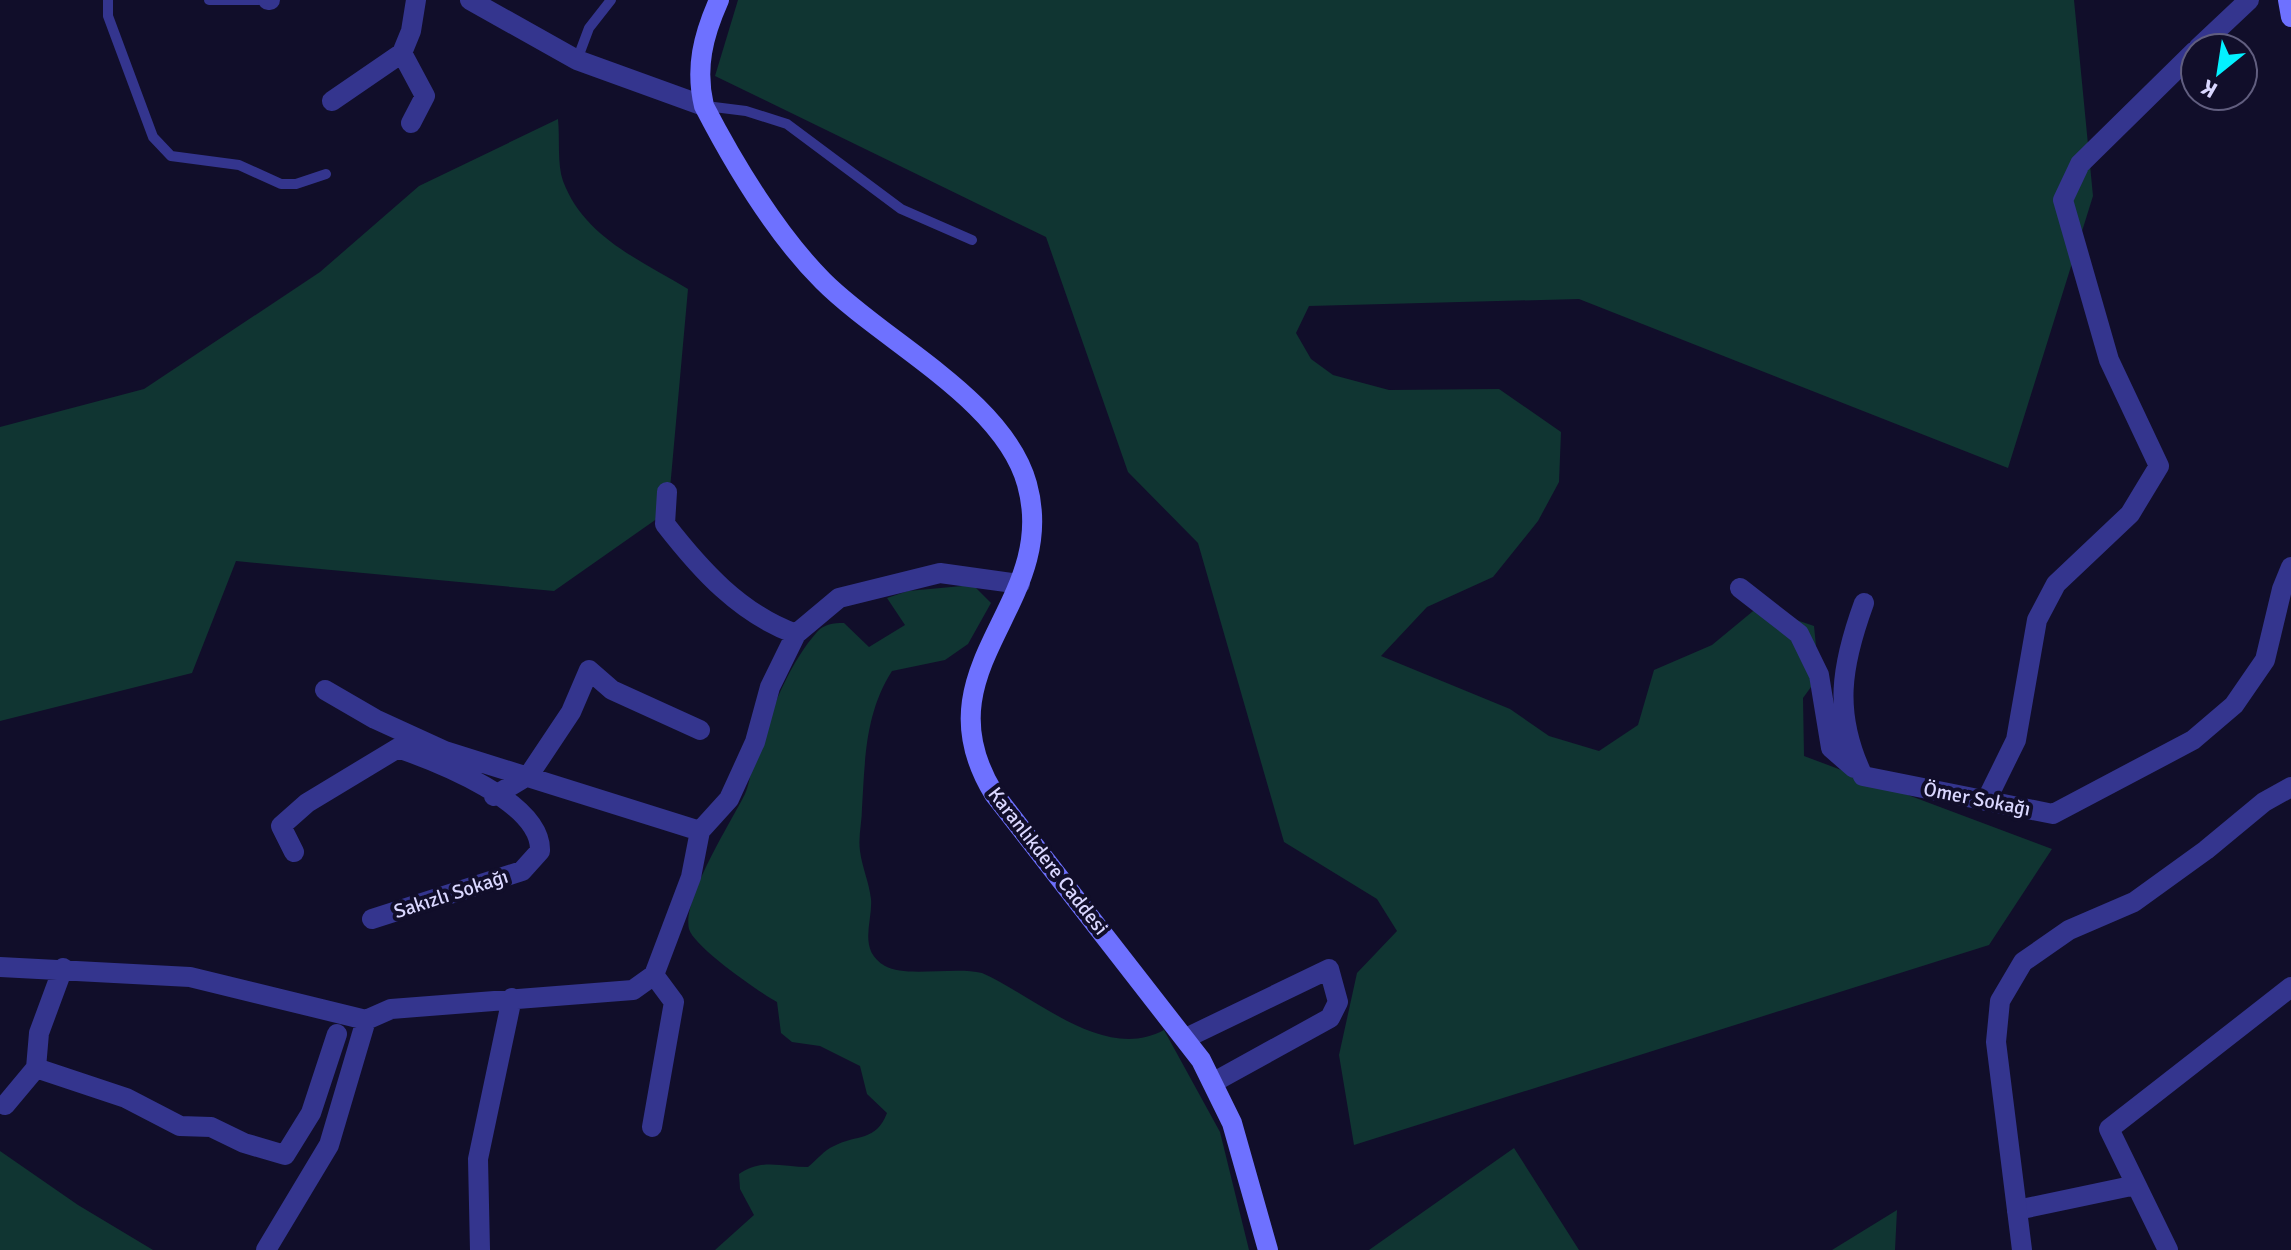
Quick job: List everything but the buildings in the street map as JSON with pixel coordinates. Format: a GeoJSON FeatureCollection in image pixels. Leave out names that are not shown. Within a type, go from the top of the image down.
{"type":"FeatureCollection","features":[{"type":"Feature","properties":{"kind":"main road","name":"Karanlıkdere Caddesi"},"geometry":{"type":"LineString","coordinates":[[719,0],[700,56],[699,84],[704,106],[802,258],[842,298],[972,403],[1001,432],[1019,461],[1032,512],[1031,539],[1020,584],[974,682],[969,728],[973,752],[994,794],[1186,1038],[1214,1082],[1232,1123],[1268,1250]]}},
{"type":"Feature","properties":{"kind":"main road"},"geometry":{"type":"LineString","coordinates":[[2288,0],[2291,17]]}},
{"type":"Feature","properties":{"kind":"street"},"geometry":{"type":"LineString","coordinates":[[332,101],[402,53],[411,31],[416,0]]}},
{"type":"Feature","properties":{"kind":"street"},"geometry":{"type":"LineString","coordinates":[[470,0],[577,60],[704,106]]}},
{"type":"Feature","properties":{"kind":"street"},"geometry":{"type":"LineString","coordinates":[[2216,32],[2249,0]]}},
{"type":"Feature","properties":{"kind":"street"},"geometry":{"type":"LineString","coordinates":[[402,53],[425,96],[411,123]]}},
{"type":"Feature","properties":{"kind":"street"},"geometry":{"type":"LineString","coordinates":[[1986,801],[2016,740],[2037,620],[2056,584],[2130,514],[2159,466],[2109,360],[2063,200],[2080,164],[2179,68]]}},
{"type":"Feature","properties":{"kind":"street"},"geometry":{"type":"LineString","coordinates":[[667,492],[665,524],[704,573],[771,625],[796,634]]}},
{"type":"Feature","properties":{"kind":"street","name":"Ömer Sokağı"},"geometry":{"type":"LineString","coordinates":[[1863,776],[2053,814],[2193,740],[2234,705],[2265,660],[2282,589],[2291,567]]}},
{"type":"Feature","properties":{"kind":"street"},"geometry":{"type":"LineString","coordinates":[[0,967],[190,977],[366,1020],[391,1009],[633,990],[654,975],[691,877],[700,831],[729,799],[755,742],[770,687],[796,634],[839,598],[940,573],[1020,584]]}},
{"type":"Feature","properties":{"kind":"street"},"geometry":{"type":"LineString","coordinates":[[1740,588],[1799,634],[1819,675],[1831,748],[1863,776]]}},
{"type":"Feature","properties":{"kind":"street"},"geometry":{"type":"LineString","coordinates":[[1863,776],[1849,746],[1843,690],[1845,655],[1864,603]]}},
{"type":"Feature","properties":{"kind":"street"},"geometry":{"type":"LineString","coordinates":[[494,796],[529,775],[571,712],[589,670],[612,690],[700,730]]}},
{"type":"Feature","properties":{"kind":"street"},"geometry":{"type":"LineString","coordinates":[[325,690],[375,719],[445,751],[700,831]]}},
{"type":"Feature","properties":{"kind":"street","name":"Sakızlı Sokağı"},"geometry":{"type":"LineString","coordinates":[[294,852],[281,826],[307,803],[398,748],[477,779],[494,796],[528,818],[541,838],[540,851],[522,871],[372,919]]}},
{"type":"Feature","properties":{"kind":"street"},"geometry":{"type":"LineString","coordinates":[[2022,1250],[1996,1042],[2000,1001],[2023,962],[2069,930],[2134,902],[2206,850],[2264,802],[2291,787]]}},
{"type":"Feature","properties":{"kind":"street"},"geometry":{"type":"LineString","coordinates":[[5,1105],[36,1068],[39,1033],[63,968]]}},
{"type":"Feature","properties":{"kind":"street"},"geometry":{"type":"LineString","coordinates":[[1186,1038],[1329,969],[1338,1002],[1330,1018],[1214,1082]]}},
{"type":"Feature","properties":{"kind":"street"},"geometry":{"type":"LineString","coordinates":[[652,1127],[674,1002],[654,975]]}},
{"type":"Feature","properties":{"kind":"street"},"geometry":{"type":"LineString","coordinates":[[2168,1250],[2109,1129],[2291,987]]}},
{"type":"Feature","properties":{"kind":"street"},"geometry":{"type":"LineString","coordinates":[[480,1250],[478,1159],[512,998]]}},
{"type":"Feature","properties":{"kind":"street"},"geometry":{"type":"LineString","coordinates":[[266,1250],[329,1145],[366,1020]]}},
{"type":"Feature","properties":{"kind":"street"},"geometry":{"type":"LineString","coordinates":[[36,1068],[126,1098],[180,1126],[211,1127],[244,1143],[285,1155],[311,1113],[337,1034]]}},
{"type":"Feature","properties":{"kind":"street"},"geometry":{"type":"LineString","coordinates":[[2017,1210],[2136,1185]]}},
{"type":"Feature","properties":{"kind":"lane"},"geometry":{"type":"LineString","coordinates":[[108,0],[108,16],[153,137],[163,151],[180,159],[239,165],[287,185],[326,174]]}},
{"type":"Feature","properties":{"kind":"lane"},"geometry":{"type":"LineString","coordinates":[[209,0],[269,0]]}},
{"type":"Feature","properties":{"kind":"lane"},"geometry":{"type":"LineString","coordinates":[[577,60],[589,28],[611,0]]}},
{"type":"Feature","properties":{"kind":"lane"},"geometry":{"type":"LineString","coordinates":[[704,106],[746,111],[787,124],[901,209],[972,240]]}},
{"type":"Feature","properties":{"kind":"green space"},"geometry":{"type":"Polygon","coordinates":[[[738,0],[2074,0],[2093,196],[2008,468],[1579,299],[1309,306],[1296,333],[1311,359],[1333,375],[1389,390],[1499,389],[1561,432],[1559,482],[1538,521],[1493,577],[1427,607],[1381,656],[1510,709],[1549,736],[1599,751],[1638,725],[1654,670],[1712,645],[1758,607],[1814,626],[1819,676],[1803,698],[1804,756],[2052,849],[1989,945],[1354,1145],[1339,1055],[1357,973],[1397,931],[1377,899],[1284,842],[1198,543],[1128,472],[1046,237],[715,76],[738,0]]]}},
{"type":"Feature","properties":{"kind":"green space"},"geometry":{"type":"Polygon","coordinates":[[[558,119],[561,174],[572,201],[615,245],[688,289],[668,511],[554,591],[236,561],[192,673],[0,721],[0,427],[144,389],[320,272],[419,186],[558,119]]]}},
{"type":"Feature","properties":{"kind":"green space"},"geometry":{"type":"Polygon","coordinates":[[[973,585],[991,603],[968,644],[945,660],[892,671],[871,720],[859,840],[871,899],[868,935],[871,952],[885,966],[894,969],[982,973],[1094,1033],[1118,1038],[1141,1038],[1164,1030],[1220,1132],[1249,1250],[715,1250],[754,1215],[740,1189],[739,1174],[756,1166],[772,1164],[808,1167],[830,1148],[877,1129],[887,1113],[867,1094],[860,1066],[820,1046],[792,1042],[781,1033],[777,1002],[728,968],[693,937],[689,929],[689,916],[700,880],[745,794],[758,748],[779,696],[796,662],[817,632],[829,624],[844,623],[869,647],[905,625],[887,598],[908,591],[973,585]]]}},
{"type":"Feature","properties":{"kind":"green space"},"geometry":{"type":"Polygon","coordinates":[[[1514,1148],[1579,1250],[1369,1250],[1514,1148]]]}},
{"type":"Feature","properties":{"kind":"green space"},"geometry":{"type":"Polygon","coordinates":[[[0,1151],[78,1205],[153,1250],[0,1250],[0,1151]]]}},
{"type":"Feature","properties":{"kind":"green space"},"geometry":{"type":"Polygon","coordinates":[[[1897,1210],[1895,1250],[1832,1250],[1897,1210]]]}}]}
